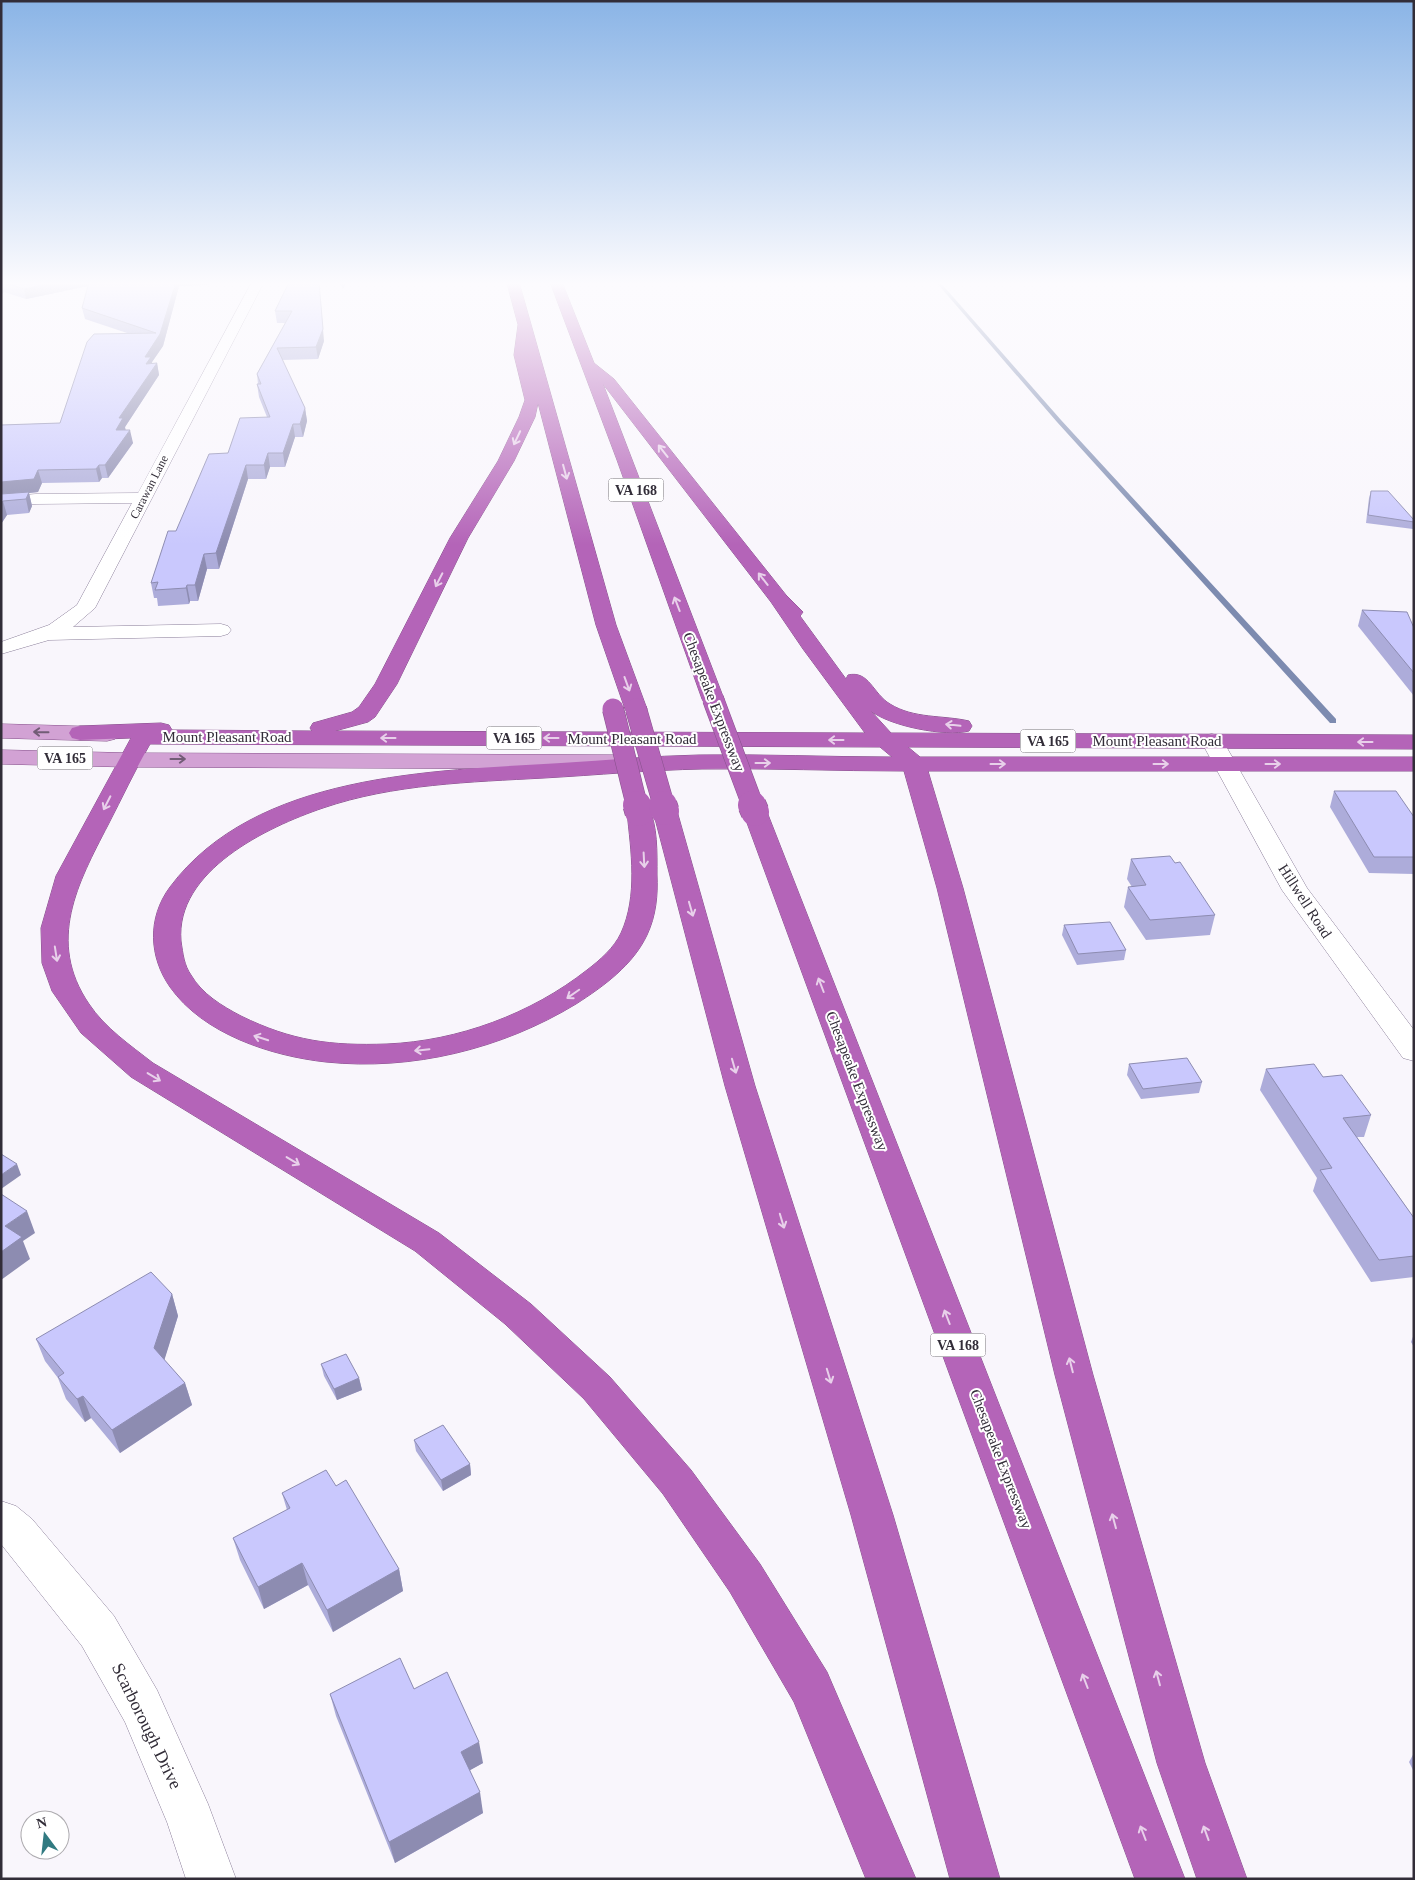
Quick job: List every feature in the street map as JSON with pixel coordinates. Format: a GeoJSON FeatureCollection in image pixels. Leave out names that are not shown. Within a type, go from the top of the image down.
{"type":"FeatureCollection","features":[{"type":"Feature","properties":{"kind":"highway"},"geometry":{"type":"LineString","coordinates":[[80,733],[317,729],[337,725],[367,712],[386,684],[459,538],[506,461],[527,417],[532,400],[525,370]]}},
{"type":"Feature","properties":{"kind":"highway"},"geometry":{"type":"LineString","coordinates":[[537,370],[606,626],[636,709],[652,811],[639,923],[621,956],[597,976],[539,1015],[491,1034],[430,1049],[373,1055],[323,1053],[258,1038],[234,1026],[204,1007],[193,997],[181,981],[170,959],[166,939],[168,916],[176,898],[187,881],[215,854],[244,834],[297,808],[342,795],[420,779],[696,762]]}},
{"type":"Feature","properties":{"kind":"highway","name":"Chesapeake Expressway"},"geometry":{"type":"LineString","coordinates":[[589,370],[1160,1879]]}},
{"type":"Feature","properties":{"kind":"highway"},"geometry":{"type":"LineString","coordinates":[[594,370],[609,382],[779,599],[810,645],[873,729],[914,764],[950,888],[1079,1394],[1181,1763],[1222,1879]]}},
{"type":"Feature","properties":{"kind":"highway"},"geometry":{"type":"LineString","coordinates":[[779,599],[825,643],[874,702],[883,709],[904,717],[937,723],[1218,752]]}},
{"type":"Feature","properties":{"kind":"highway"},"geometry":{"type":"LineString","coordinates":[[606,626],[602,647],[613,709],[652,811],[740,1086],[872,1515],[975,1879]]}},
{"type":"Feature","properties":{"kind":"highway","name":"Mount Pleasant Road"},"geometry":{"type":"LineString","coordinates":[[136,748],[885,740],[1218,752],[1414,764]]}},
{"type":"Feature","properties":{"kind":"highway","name":"Mount Pleasant Road"},"geometry":{"type":"LineString","coordinates":[[696,762],[914,764],[1414,742]]}},
{"type":"Feature","properties":{"kind":"highway"},"geometry":{"type":"LineString","coordinates":[[136,748],[69,876],[62,894],[54,936],[63,983],[82,1016],[100,1036],[142,1070],[427,1242],[518,1314],[597,1388],[677,1482],[750,1586],[811,1688],[891,1879]]}},
{"type":"Feature","properties":{"kind":"main road","name":"Mount Pleasant Road"},"geometry":{"type":"LineString","coordinates":[[1,731],[80,733],[136,748]]}},
{"type":"Feature","properties":{"kind":"main road","name":"Mount Pleasant Road"},"geometry":{"type":"LineString","coordinates":[[1,757],[136,748],[696,762]]}},
{"type":"Feature","properties":{"kind":"street","name":"Carawan Lane"},"geometry":{"type":"LineString","coordinates":[[1,648],[47,634],[68,624],[85,608],[212,370]]}},
{"type":"Feature","properties":{"kind":"street"},"geometry":{"type":"LineString","coordinates":[[1,502],[45,499],[144,498]]}},
{"type":"Feature","properties":{"kind":"street"},"geometry":{"type":"LineString","coordinates":[[47,634],[221,630]]}},
{"type":"Feature","properties":{"kind":"street","name":"Hillwell Road"},"geometry":{"type":"LineString","coordinates":[[1218,752],[1295,890],[1414,1051]]}},
{"type":"Feature","properties":{"kind":"street","name":"Scarborough Drive"},"geometry":{"type":"LineString","coordinates":[[1,1519],[17,1532],[98,1631],[141,1706],[191,1821],[211,1879]]}},
{"type":"Feature","properties":{"kind":"building"},"geometry":{"type":"Polygon","coordinates":[[[78,370],[152,370],[119,418],[123,418],[116,430],[130,430],[105,465],[99,465],[96,469],[38,470],[34,479],[1,482],[1,425],[60,423],[78,370]]]}},
{"type":"Feature","properties":{"kind":"building"},"geometry":{"type":"Polygon","coordinates":[[[259,370],[287,370],[305,408],[300,424],[293,424],[283,453],[268,453],[264,465],[246,465],[216,553],[204,554],[195,585],[187,585],[186,588],[155,590],[158,582],[151,583],[168,531],[176,531],[209,454],[228,453],[240,418],[270,417],[257,384],[261,384],[257,374],[259,370]]]}},
{"type":"Feature","properties":{"kind":"building"},"geometry":{"type":"Polygon","coordinates":[[[1371,491],[1388,491],[1414,522],[1368,515],[1371,491]]]}},
{"type":"Feature","properties":{"kind":"building"},"geometry":{"type":"Polygon","coordinates":[[[29,492],[26,499],[3,501],[1,504],[1,494],[29,492]]]}},
{"type":"Feature","properties":{"kind":"building"},"geometry":{"type":"Polygon","coordinates":[[[1362,610],[1407,612],[1414,628],[1414,673],[1362,610]]]}},
{"type":"Feature","properties":{"kind":"building"},"geometry":{"type":"Polygon","coordinates":[[[1334,791],[1396,791],[1414,817],[1414,857],[1374,857],[1334,791]]]}},
{"type":"Feature","properties":{"kind":"building"},"geometry":{"type":"Polygon","coordinates":[[[1170,856],[1175,863],[1180,862],[1215,915],[1150,920],[1128,887],[1146,885],[1131,859],[1170,856]]]}},
{"type":"Feature","properties":{"kind":"building"},"geometry":{"type":"Polygon","coordinates":[[[1110,922],[1126,950],[1078,954],[1064,925],[1110,922]]]}},
{"type":"Feature","properties":{"kind":"building"},"geometry":{"type":"Polygon","coordinates":[[[1187,1058],[1202,1082],[1143,1089],[1129,1064],[1187,1058]]]}},
{"type":"Feature","properties":{"kind":"building"},"geometry":{"type":"Polygon","coordinates":[[[1314,1064],[1323,1077],[1342,1075],[1371,1115],[1343,1118],[1414,1218],[1414,1256],[1379,1260],[1320,1170],[1332,1168],[1266,1069],[1314,1064]]]}},
{"type":"Feature","properties":{"kind":"building"},"geometry":{"type":"Polygon","coordinates":[[[1,1154],[17,1164],[1,1175],[1,1154]]]}},
{"type":"Feature","properties":{"kind":"building"},"geometry":{"type":"Polygon","coordinates":[[[1,1194],[27,1211],[5,1226],[22,1237],[1,1252],[1,1194]]]}},
{"type":"Feature","properties":{"kind":"building"},"geometry":{"type":"Polygon","coordinates":[[[151,1272],[172,1294],[154,1348],[185,1383],[112,1430],[83,1396],[77,1399],[58,1377],[64,1373],[36,1339],[151,1272]]]}},
{"type":"Feature","properties":{"kind":"building"},"geometry":{"type":"Polygon","coordinates":[[[346,1354],[359,1378],[334,1389],[321,1364],[346,1354]]]}},
{"type":"Feature","properties":{"kind":"building"},"geometry":{"type":"Polygon","coordinates":[[[443,1425],[470,1464],[441,1480],[414,1440],[443,1425]]]}},
{"type":"Feature","properties":{"kind":"building"},"geometry":{"type":"Polygon","coordinates":[[[326,1470],[336,1486],[346,1480],[399,1569],[327,1610],[302,1563],[258,1587],[233,1538],[290,1508],[282,1493],[326,1470]]]}},
{"type":"Feature","properties":{"kind":"building"},"geometry":{"type":"Polygon","coordinates":[[[400,1658],[414,1689],[447,1672],[479,1742],[461,1752],[480,1792],[389,1842],[330,1694],[400,1658]]]}},
{"type":"Feature","properties":{"kind":"waterway"},"geometry":{"type":"LineString","coordinates":[[1014,370],[1333,721]]}}]}
